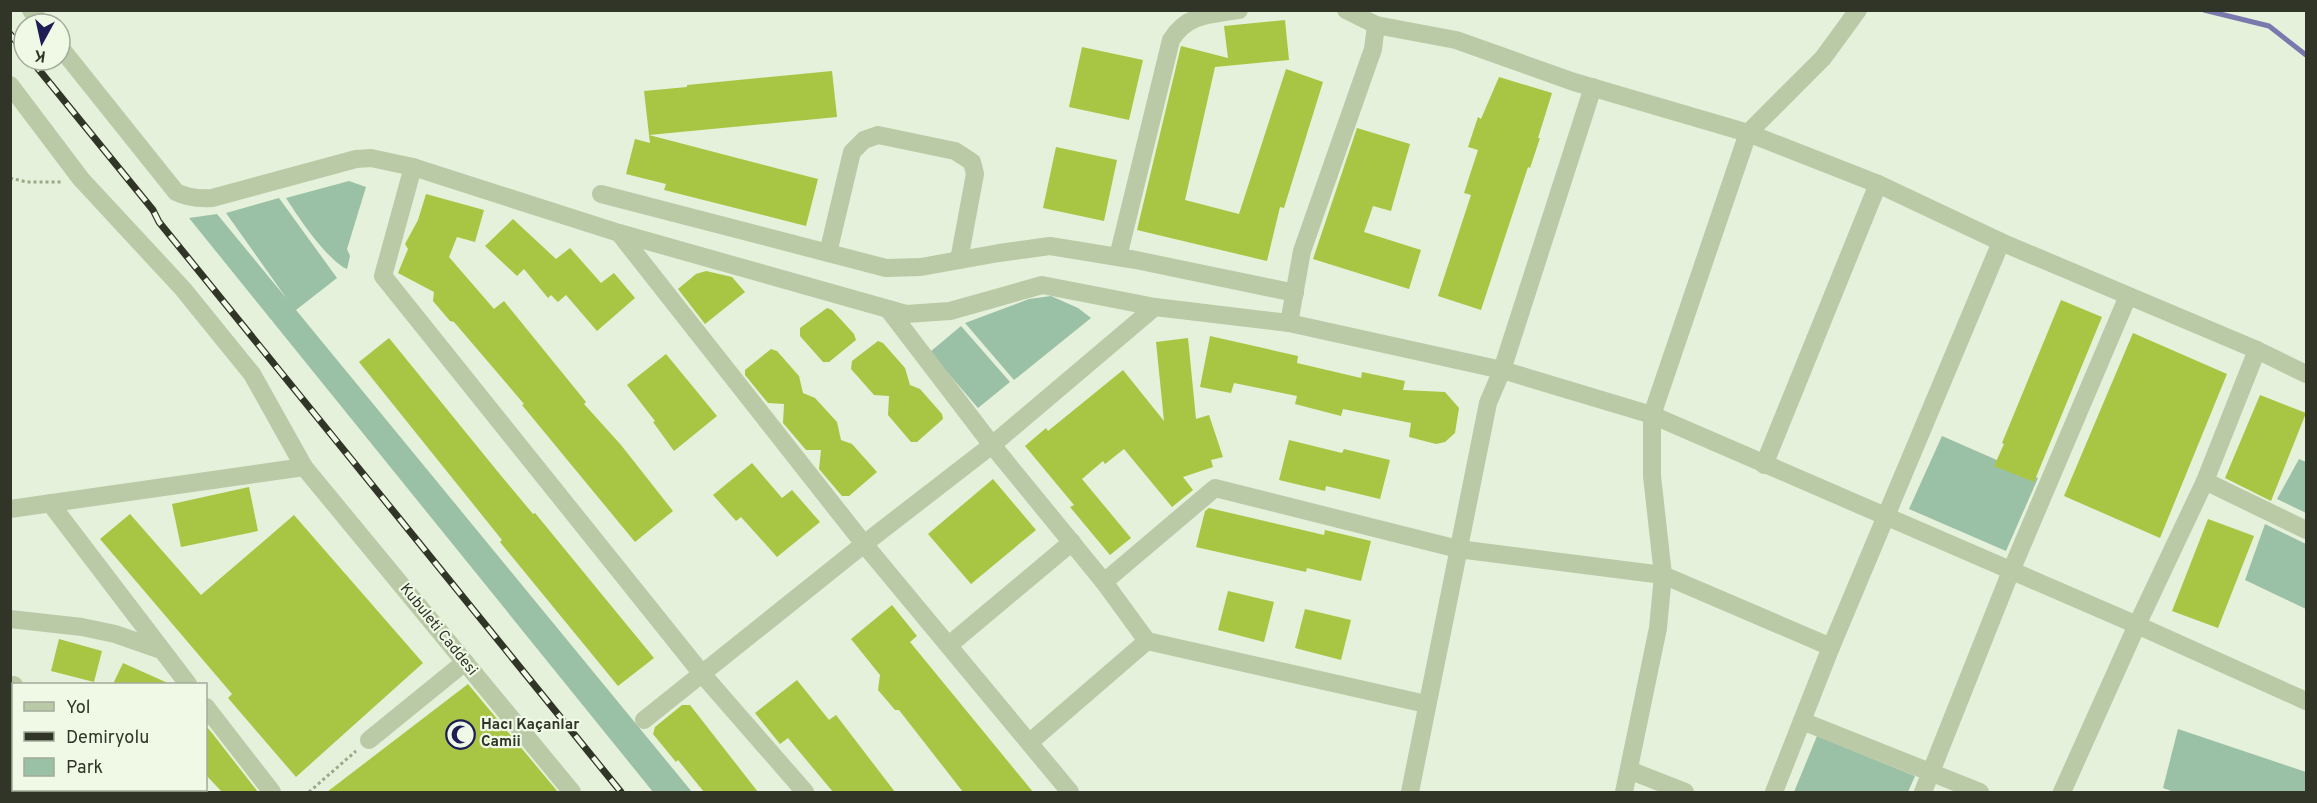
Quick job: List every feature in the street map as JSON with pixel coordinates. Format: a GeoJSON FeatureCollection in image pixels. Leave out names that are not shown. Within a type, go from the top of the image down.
{"type":"FeatureCollection","features":[{"type":"Feature","properties":{"kind":"street"},"geometry":{"type":"LineString","coordinates":[[1118,257],[1171,40],[1180,27],[1194,18],[1239,10]]}},
{"type":"Feature","properties":{"kind":"street"},"geometry":{"type":"LineString","coordinates":[[1346,10],[1376,25],[1456,40],[1593,87],[1748,133],[1878,184],[2001,242],[2257,350],[2307,374]]}},
{"type":"Feature","properties":{"kind":"street"},"geometry":{"type":"LineString","coordinates":[[1624,792],[1658,628],[1663,575],[1652,476],[1652,415],[1748,133],[1823,58],[1858,10]]}},
{"type":"Feature","properties":{"kind":"street"},"geometry":{"type":"LineString","coordinates":[[1289,323],[1302,252],[1373,49],[1376,25]]}},
{"type":"Feature","properties":{"kind":"street"},"geometry":{"type":"LineString","coordinates":[[72,63],[176,192],[183,196],[212,198],[356,159],[371,158],[413,167],[619,233],[906,314],[950,311],[1042,285],[1155,307],[1289,323],[1502,370],[1652,415],[2307,701]]}},
{"type":"Feature","properties":{"kind":"street","name":"Kubuleti Caddesi"},"geometry":{"type":"LineString","coordinates":[[10,85],[81,179],[183,290],[252,374],[304,467],[572,792]]}},
{"type":"Feature","properties":{"kind":"street"},"geometry":{"type":"LineString","coordinates":[[1410,792],[1488,403],[1502,370],[1593,87]]}},
{"type":"Feature","properties":{"kind":"street"},"geometry":{"type":"LineString","coordinates":[[828,253],[852,152],[864,140],[878,135],[956,151],[972,162],[975,174],[959,260]]}},
{"type":"Feature","properties":{"kind":"street"},"geometry":{"type":"LineString","coordinates":[[413,167],[383,276],[703,675],[805,792]]}},
{"type":"Feature","properties":{"kind":"street"},"geometry":{"type":"LineString","coordinates":[[1764,465],[1878,184]]}},
{"type":"Feature","properties":{"kind":"street"},"geometry":{"type":"LineString","coordinates":[[601,194],[886,268],[921,267],[1050,246],[1118,257],[1295,293]]}},
{"type":"Feature","properties":{"kind":"street"},"geometry":{"type":"LineString","coordinates":[[619,233],[864,544],[1071,792]]}},
{"type":"Feature","properties":{"kind":"street"},"geometry":{"type":"LineString","coordinates":[[1774,792],[1831,647],[2001,242]]}},
{"type":"Feature","properties":{"kind":"street"},"geometry":{"type":"LineString","coordinates":[[1923,792],[2011,571],[2128,296]]}},
{"type":"Feature","properties":{"kind":"street"},"geometry":{"type":"LineString","coordinates":[[644,720],[992,445],[1155,307]]}},
{"type":"Feature","properties":{"kind":"street"},"geometry":{"type":"LineString","coordinates":[[888,309],[992,445],[1104,582],[1147,641],[1426,704]]}},
{"type":"Feature","properties":{"kind":"street"},"geometry":{"type":"LineString","coordinates":[[2062,792],[2205,481],[2257,350]]}},
{"type":"Feature","properties":{"kind":"street"},"geometry":{"type":"LineString","coordinates":[[10,509],[304,467]]}},
{"type":"Feature","properties":{"kind":"street"},"geometry":{"type":"LineString","coordinates":[[2205,481],[2307,530]]}},
{"type":"Feature","properties":{"kind":"street"},"geometry":{"type":"LineString","coordinates":[[1104,582],[1215,489],[1458,549],[1663,575],[1831,647]]}},
{"type":"Feature","properties":{"kind":"street"},"geometry":{"type":"LineString","coordinates":[[50,503],[187,683]]}},
{"type":"Feature","properties":{"kind":"street"},"geometry":{"type":"LineString","coordinates":[[949,645],[1072,542]]}},
{"type":"Feature","properties":{"kind":"street"},"geometry":{"type":"LineString","coordinates":[[10,619],[82,627],[115,634],[161,650]]}},
{"type":"Feature","properties":{"kind":"street"},"geometry":{"type":"LineString","coordinates":[[1030,742],[1147,641]]}},
{"type":"Feature","properties":{"kind":"street"},"geometry":{"type":"LineString","coordinates":[[369,740],[465,662]]}},
{"type":"Feature","properties":{"kind":"street"},"geometry":{"type":"LineString","coordinates":[[207,708],[272,792]]}},
{"type":"Feature","properties":{"kind":"street"},"geometry":{"type":"LineString","coordinates":[[1802,721],[1980,792]]}},
{"type":"Feature","properties":{"kind":"street"},"geometry":{"type":"LineString","coordinates":[[1629,770],[1685,792]]}},
{"type":"Feature","properties":{"kind":"path"},"geometry":{"type":"LineString","coordinates":[[10,178],[44,183],[81,179]]}},
{"type":"Feature","properties":{"kind":"path"},"geometry":{"type":"LineString","coordinates":[[309,792],[369,740]]}},
{"type":"Feature","properties":{"kind":"green space"},"geometry":{"type":"Polygon","coordinates":[[[349,181],[366,187],[347,249],[350,256],[347,269],[323,248],[286,198],[349,181]]]}},
{"type":"Feature","properties":{"kind":"green space"},"geometry":{"type":"Polygon","coordinates":[[[279,198],[337,278],[296,310],[692,792],[653,792],[189,218],[217,214],[287,299],[226,213],[279,198]]]}},
{"type":"Feature","properties":{"kind":"green space"},"geometry":{"type":"Polygon","coordinates":[[[1051,296],[1078,308],[1091,318],[1014,380],[965,323],[1029,299],[1051,296]]]}},
{"type":"Feature","properties":{"kind":"green space"},"geometry":{"type":"Polygon","coordinates":[[[961,326],[1010,382],[978,408],[930,352],[961,326]]]}},
{"type":"Feature","properties":{"kind":"green space"},"geometry":{"type":"Polygon","coordinates":[[[1942,436],[2038,478],[2006,551],[1909,509],[1942,436]]]}},
{"type":"Feature","properties":{"kind":"green space"},"geometry":{"type":"Polygon","coordinates":[[[2299,459],[2306,462],[2306,513],[2277,499],[2299,459]]]}},
{"type":"Feature","properties":{"kind":"green space"},"geometry":{"type":"Polygon","coordinates":[[[2265,524],[2306,544],[2306,609],[2245,580],[2265,524]]]}},
{"type":"Feature","properties":{"kind":"green space"},"geometry":{"type":"Polygon","coordinates":[[[2178,729],[2306,772],[2306,792],[2174,792],[2163,788],[2178,729]]]}},
{"type":"Feature","properties":{"kind":"green space"},"geometry":{"type":"Polygon","coordinates":[[[1817,736],[1915,776],[1908,792],[1794,792],[1817,736]]]}},
{"type":"Feature","properties":{"kind":"building"},"geometry":{"type":"Polygon","coordinates":[[[1285,20],[1289,60],[1215,67],[1185,200],[1239,214],[1286,69],[1323,82],[1284,208],[1280,207],[1267,261],[1137,230],[1181,46],[1228,58],[1224,26],[1285,20]]]}},
{"type":"Feature","properties":{"kind":"building"},"geometry":{"type":"Polygon","coordinates":[[[1082,47],[1143,60],[1129,120],[1069,107],[1082,47]]]}},
{"type":"Feature","properties":{"kind":"building"},"geometry":{"type":"Polygon","coordinates":[[[832,71],[837,117],[649,135],[644,91],[832,71]]]}},
{"type":"Feature","properties":{"kind":"building"},"geometry":{"type":"Polygon","coordinates":[[[1499,77],[1552,93],[1538,138],[1540,138],[1530,168],[1528,167],[1481,310],[1438,296],[1471,195],[1464,193],[1478,150],[1468,147],[1478,117],[1481,119],[1499,77]]]}},
{"type":"Feature","properties":{"kind":"building"},"geometry":{"type":"Polygon","coordinates":[[[1357,128],[1410,144],[1391,211],[1373,206],[1364,232],[1421,250],[1409,289],[1313,259],[1357,128]]]}},
{"type":"Feature","properties":{"kind":"building"},"geometry":{"type":"Polygon","coordinates":[[[649,135],[818,179],[806,226],[664,190],[666,184],[626,174],[635,139],[650,143],[649,135]]]}},
{"type":"Feature","properties":{"kind":"building"},"geometry":{"type":"Polygon","coordinates":[[[1056,147],[1117,160],[1104,221],[1043,208],[1056,147]]]}},
{"type":"Feature","properties":{"kind":"building"},"geometry":{"type":"Polygon","coordinates":[[[426,194],[484,210],[475,242],[457,237],[449,257],[494,309],[504,301],[586,402],[584,404],[621,445],[673,511],[635,542],[522,405],[524,404],[454,322],[450,321],[433,301],[434,292],[398,273],[408,249],[405,244],[418,220],[426,194]]]}},
{"type":"Feature","properties":{"kind":"building"},"geometry":{"type":"Polygon","coordinates":[[[513,219],[556,259],[570,248],[601,283],[614,273],[635,298],[597,331],[566,295],[558,302],[551,295],[548,298],[524,269],[517,276],[485,246],[513,219]]]}},
{"type":"Feature","properties":{"kind":"building"},"geometry":{"type":"Polygon","coordinates":[[[706,271],[732,277],[745,292],[705,324],[678,289],[696,274],[706,271]]]}},
{"type":"Feature","properties":{"kind":"building"},"geometry":{"type":"Polygon","coordinates":[[[2061,300],[2102,317],[2034,482],[1994,466],[2061,300]]]}},
{"type":"Feature","properties":{"kind":"building"},"geometry":{"type":"Polygon","coordinates":[[[827,308],[832,310],[854,334],[856,340],[829,362],[823,362],[800,336],[800,328],[827,308]]]}},
{"type":"Feature","properties":{"kind":"building"},"geometry":{"type":"Polygon","coordinates":[[[2133,333],[2227,374],[2160,538],[2064,496],[2133,333]]]}},
{"type":"Feature","properties":{"kind":"building"},"geometry":{"type":"Polygon","coordinates":[[[1210,336],[1298,356],[1297,363],[1361,378],[1362,372],[1405,381],[1403,390],[1445,392],[1459,408],[1455,433],[1445,442],[1436,444],[1409,437],[1411,423],[1343,409],[1341,416],[1295,404],[1297,396],[1234,383],[1231,393],[1200,387],[1210,336]]]}},
{"type":"Feature","properties":{"kind":"building"},"geometry":{"type":"Polygon","coordinates":[[[389,338],[654,658],[618,686],[500,542],[502,540],[359,362],[389,338]]]}},
{"type":"Feature","properties":{"kind":"building"},"geometry":{"type":"Polygon","coordinates":[[[1188,338],[1196,419],[1209,415],[1223,457],[1211,460],[1213,467],[1183,477],[1193,490],[1172,507],[1124,449],[1105,464],[1103,461],[1082,479],[1131,538],[1110,555],[1070,507],[1074,505],[1025,446],[1046,428],[1048,431],[1123,370],[1164,421],[1156,342],[1188,338]]]}},
{"type":"Feature","properties":{"kind":"building"},"geometry":{"type":"Polygon","coordinates":[[[878,341],[883,343],[905,368],[910,385],[920,389],[942,414],[943,419],[917,442],[911,442],[888,415],[889,396],[874,395],[851,369],[852,361],[878,341]]]}},
{"type":"Feature","properties":{"kind":"building"},"geometry":{"type":"Polygon","coordinates":[[[771,349],[777,351],[799,376],[803,393],[815,398],[837,422],[841,440],[852,444],[877,472],[849,496],[842,496],[819,469],[821,450],[806,450],[783,423],[784,404],[768,403],[745,375],[745,370],[771,349]]]}},
{"type":"Feature","properties":{"kind":"building"},"geometry":{"type":"Polygon","coordinates":[[[666,354],[717,416],[674,451],[653,422],[655,421],[627,385],[666,354]]]}},
{"type":"Feature","properties":{"kind":"building"},"geometry":{"type":"Polygon","coordinates":[[[2260,395],[2306,413],[2271,501],[2225,478],[2260,395]]]}},
{"type":"Feature","properties":{"kind":"building"},"geometry":{"type":"Polygon","coordinates":[[[1289,440],[1342,453],[1344,449],[1390,460],[1380,499],[1326,486],[1325,491],[1279,480],[1289,440]]]}},
{"type":"Feature","properties":{"kind":"building"},"geometry":{"type":"Polygon","coordinates":[[[752,463],[782,498],[792,490],[820,522],[777,557],[741,517],[736,521],[713,495],[752,463]]]}},
{"type":"Feature","properties":{"kind":"building"},"geometry":{"type":"Polygon","coordinates":[[[993,479],[1036,530],[971,584],[928,534],[993,479]]]}},
{"type":"Feature","properties":{"kind":"building"},"geometry":{"type":"Polygon","coordinates":[[[249,487],[258,531],[181,547],[172,504],[249,487]]]}},
{"type":"Feature","properties":{"kind":"building"},"geometry":{"type":"Polygon","coordinates":[[[1209,508],[1324,535],[1325,530],[1371,541],[1361,581],[1307,568],[1306,572],[1196,547],[1205,511],[1209,508]]]}},
{"type":"Feature","properties":{"kind":"building"},"geometry":{"type":"Polygon","coordinates":[[[130,514],[201,595],[294,515],[423,663],[296,777],[228,698],[232,694],[100,539],[130,514]]]}},
{"type":"Feature","properties":{"kind":"building"},"geometry":{"type":"Polygon","coordinates":[[[2208,519],[2254,536],[2218,628],[2172,611],[2208,519]]]}},
{"type":"Feature","properties":{"kind":"building"},"geometry":{"type":"Polygon","coordinates":[[[1228,591],[1274,602],[1264,642],[1218,630],[1228,591]]]}},
{"type":"Feature","properties":{"kind":"building"},"geometry":{"type":"Polygon","coordinates":[[[892,605],[917,636],[910,642],[1033,792],[963,792],[899,710],[895,710],[878,690],[880,675],[851,639],[892,605]]]}},
{"type":"Feature","properties":{"kind":"building"},"geometry":{"type":"Polygon","coordinates":[[[1305,609],[1351,620],[1341,660],[1295,648],[1305,609]]]}},
{"type":"Feature","properties":{"kind":"building"},"geometry":{"type":"Polygon","coordinates":[[[59,639],[102,651],[94,682],[51,671],[59,639]]]}},
{"type":"Feature","properties":{"kind":"building"},"geometry":{"type":"Polygon","coordinates":[[[123,663],[168,683],[113,683],[123,663]]]}},
{"type":"Feature","properties":{"kind":"building"},"geometry":{"type":"Polygon","coordinates":[[[797,680],[829,720],[836,715],[895,792],[833,792],[788,738],[780,744],[755,713],[797,680]]]}},
{"type":"Feature","properties":{"kind":"building","name":"Hacı Kaçanlar Camii"},"geometry":{"type":"Polygon","coordinates":[[[468,684],[558,792],[327,792],[468,684]]]}},
{"type":"Feature","properties":{"kind":"building"},"geometry":{"type":"Polygon","coordinates":[[[682,705],[690,705],[758,792],[704,792],[678,760],[676,762],[653,734],[655,727],[682,705]]]}},
{"type":"Feature","properties":{"kind":"building"},"geometry":{"type":"Polygon","coordinates":[[[207,727],[258,792],[222,792],[207,776],[207,727]]]}},
{"type":"Feature","properties":{"kind":"waterway"},"geometry":{"type":"LineString","coordinates":[[2204,10],[2269,26],[2306,55]]}},
{"type":"Feature","properties":{"kind":"railway"},"geometry":{"type":"LineString","coordinates":[[41,72],[153,210],[159,222],[621,792]]}},
{"type":"Feature","properties":{"kind":"place","name":"Hacı Kaçanlar Camii"},"geometry":{"type":"Point","coordinates":[460,734]}}]}
